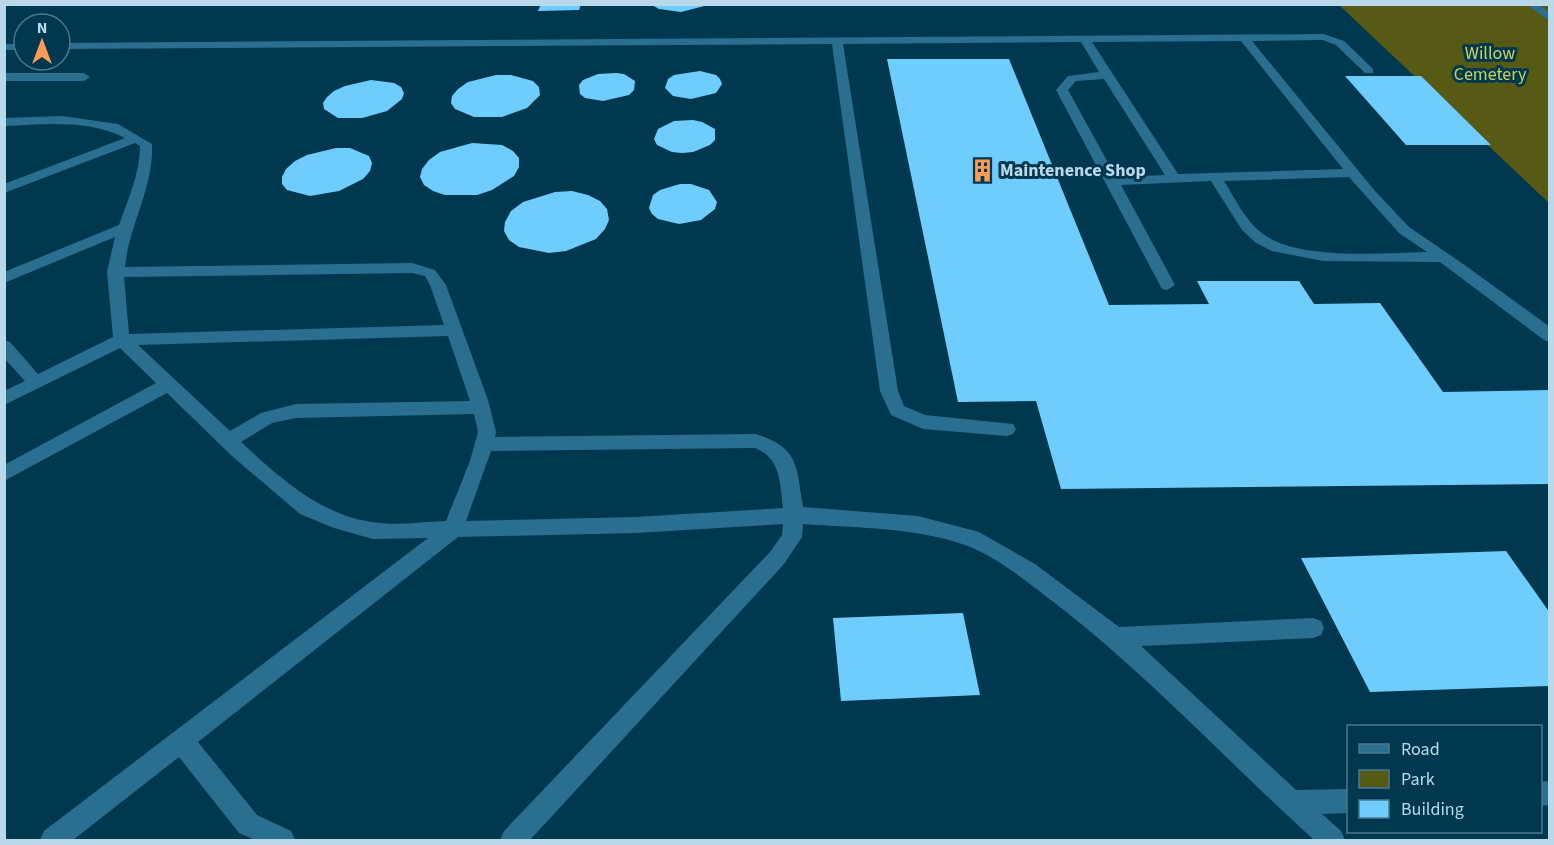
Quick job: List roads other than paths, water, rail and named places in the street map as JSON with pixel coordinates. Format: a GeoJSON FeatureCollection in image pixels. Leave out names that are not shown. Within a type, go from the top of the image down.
{"type":"FeatureCollection","features":[{"type":"Feature","properties":{"kind":"lane"},"geometry":{"type":"LineString","coordinates":[[1531,4],[1550,18]]}},
{"type":"Feature","properties":{"kind":"lane"},"geometry":{"type":"LineString","coordinates":[[72,46],[1324,37],[1334,39],[1369,71]]}},
{"type":"Feature","properties":{"kind":"lane"},"geometry":{"type":"LineString","coordinates":[[1244,38],[1353,173],[1404,230],[1443,256],[1550,336]]}},
{"type":"Feature","properties":{"kind":"lane"},"geometry":{"type":"LineString","coordinates":[[1084,39],[1174,179]]}},
{"type":"Feature","properties":{"kind":"lane"},"geometry":{"type":"LineString","coordinates":[[837,40],[889,391],[897,410],[923,422],[1007,429]]}},
{"type":"Feature","properties":{"kind":"lane"},"geometry":{"type":"LineString","coordinates":[[1107,75],[1072,78],[1062,90],[1167,285]]}},
{"type":"Feature","properties":{"kind":"lane"},"geometry":{"type":"LineString","coordinates":[[4,77],[84,77]]}},
{"type":"Feature","properties":{"kind":"lane"},"geometry":{"type":"LineString","coordinates":[[4,122],[62,120],[114,127],[146,144],[147,160],[142,188],[125,228],[115,272],[116,302],[122,340],[228,441],[307,508],[341,522],[374,531],[636,525],[794,515],[918,524],[972,538],[1028,570],[1115,637],[1163,679],[1291,804],[1332,840]]}},
{"type":"Feature","properties":{"kind":"lane"},"geometry":{"type":"LineString","coordinates":[[4,189],[136,138]]}},
{"type":"Feature","properties":{"kind":"lane"},"geometry":{"type":"LineString","coordinates":[[1112,181],[1353,173]]}},
{"type":"Feature","properties":{"kind":"lane"},"geometry":{"type":"LineString","coordinates":[[1215,177],[1241,218],[1262,240],[1287,250],[1315,256],[1443,256]]}},
{"type":"Feature","properties":{"kind":"lane"},"geometry":{"type":"LineString","coordinates":[[4,278],[125,228]]}},
{"type":"Feature","properties":{"kind":"lane"},"geometry":{"type":"LineString","coordinates":[[53,840],[452,531],[487,432],[454,330],[430,273],[412,268],[115,272]]}},
{"type":"Feature","properties":{"kind":"lane"},"geometry":{"type":"LineString","coordinates":[[4,399],[122,340],[454,330]]}},
{"type":"Feature","properties":{"kind":"lane"},"geometry":{"type":"LineString","coordinates":[[4,346],[36,383]]}},
{"type":"Feature","properties":{"kind":"lane"},"geometry":{"type":"LineString","coordinates":[[4,474],[168,384]]}},
{"type":"Feature","properties":{"kind":"lane"},"geometry":{"type":"LineString","coordinates":[[228,441],[267,417],[296,411],[480,407]]}},
{"type":"Feature","properties":{"kind":"lane"},"geometry":{"type":"LineString","coordinates":[[484,444],[756,441],[771,447],[786,464],[794,515],[792,537],[777,558],[513,840]]}},
{"type":"Feature","properties":{"kind":"lane"},"geometry":{"type":"LineString","coordinates":[[1115,637],[1313,628]]}},
{"type":"Feature","properties":{"kind":"lane"},"geometry":{"type":"LineString","coordinates":[[182,741],[248,824],[282,840]]}},
{"type":"Feature","properties":{"kind":"lane"},"geometry":{"type":"LineString","coordinates":[[1291,804],[1347,801]]}},
{"type":"Feature","properties":{"kind":"place","name":"Maintenence Shop"},"geometry":{"type":"Point","coordinates":[982,170]}},
{"type":"Feature","properties":{"kind":"park label","name":"Willow Cemetery"},"geometry":{"type":"Point","coordinates":[1490,63]}}]}
